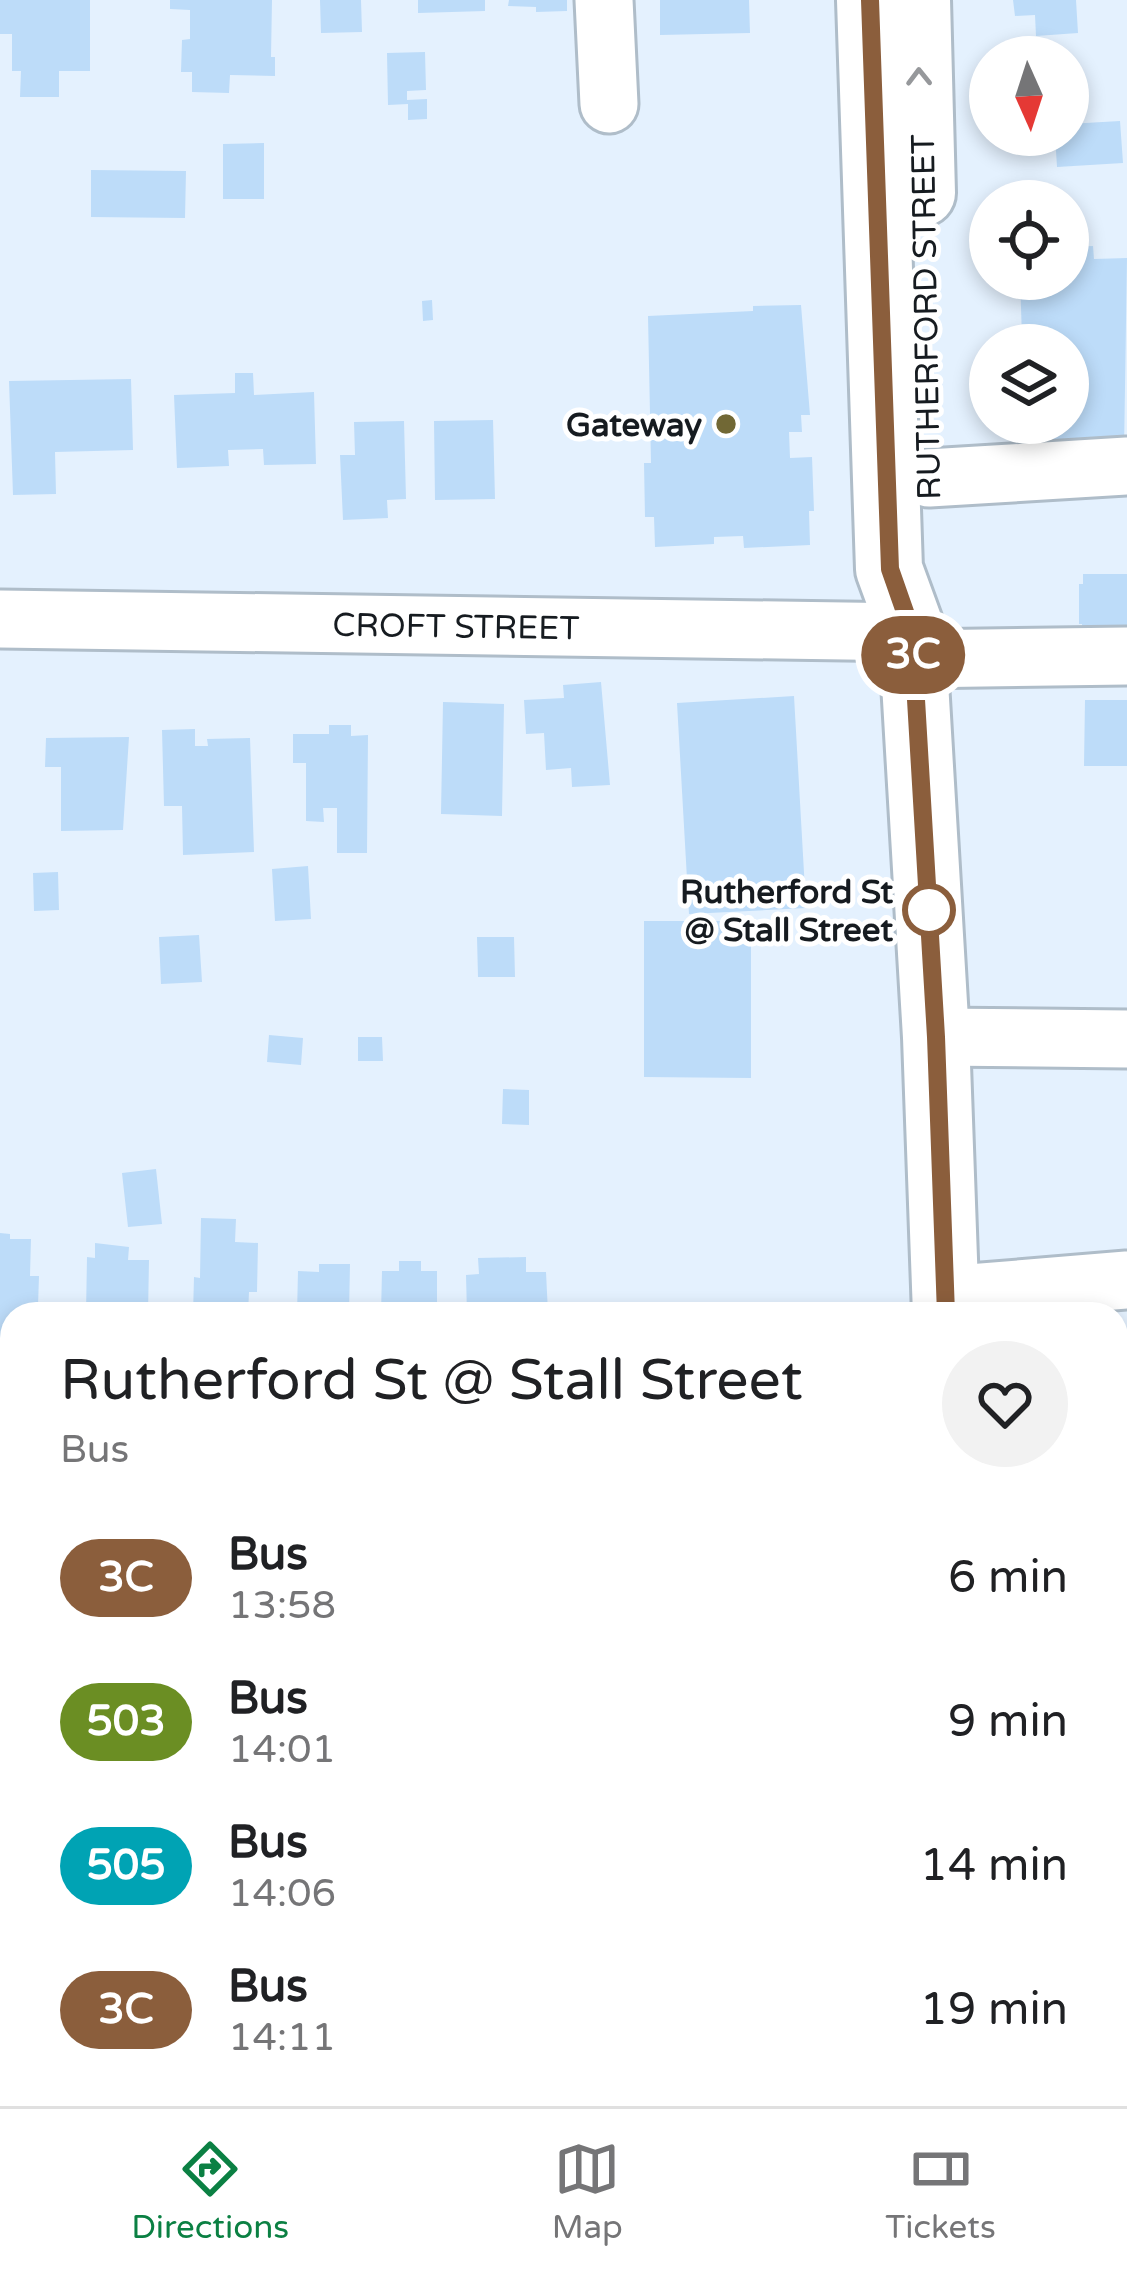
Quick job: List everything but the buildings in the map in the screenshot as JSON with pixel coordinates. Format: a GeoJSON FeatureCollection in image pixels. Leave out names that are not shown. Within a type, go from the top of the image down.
{"type":"FeatureCollection","features":[{"type":"Feature","properties":{"kind":"highway","name":"RUTHERFORD STREET"},"geometry":{"type":"LineString","coordinates":[[870,0],[890,569],[913,645],[946,1302]]}},
{"type":"Feature","properties":{"kind":"highway","name":"RUTHERFORD STREET"},"geometry":{"type":"LineString","coordinates":[[913,645],[931,568],[917,0]]}},
{"type":"Feature","properties":{"kind":"street"},"geometry":{"type":"LineString","coordinates":[[604,0],[609,104]]}},
{"type":"Feature","properties":{"kind":"street"},"geometry":{"type":"LineString","coordinates":[[928,478],[1127,466]]}},
{"type":"Feature","properties":{"kind":"street","name":"CROFT STREET"},"geometry":{"type":"LineString","coordinates":[[0,619],[913,645],[1127,656]]}},
{"type":"Feature","properties":{"kind":"street"},"geometry":{"type":"LineString","coordinates":[[936,1037],[1127,1039]]}},
{"type":"Feature","properties":{"kind":"street"},"geometry":{"type":"LineString","coordinates":[[961,1302],[1127,1280]]}},
{"type":"Feature","properties":{"kind":"bus line","name":"3C"},"geometry":{"type":"LineString","coordinates":[[870,0],[890,569],[912,632],[936,1037],[946,1302]]}},
{"type":"Feature","properties":{"kind":"place","name":"Gateway"},"geometry":{"type":"Point","coordinates":[726,424]}},
{"type":"Feature","properties":{"kind":"place","name":"Rutherford St @ Stall Street"},"geometry":{"type":"Point","coordinates":[929,910]}}]}
